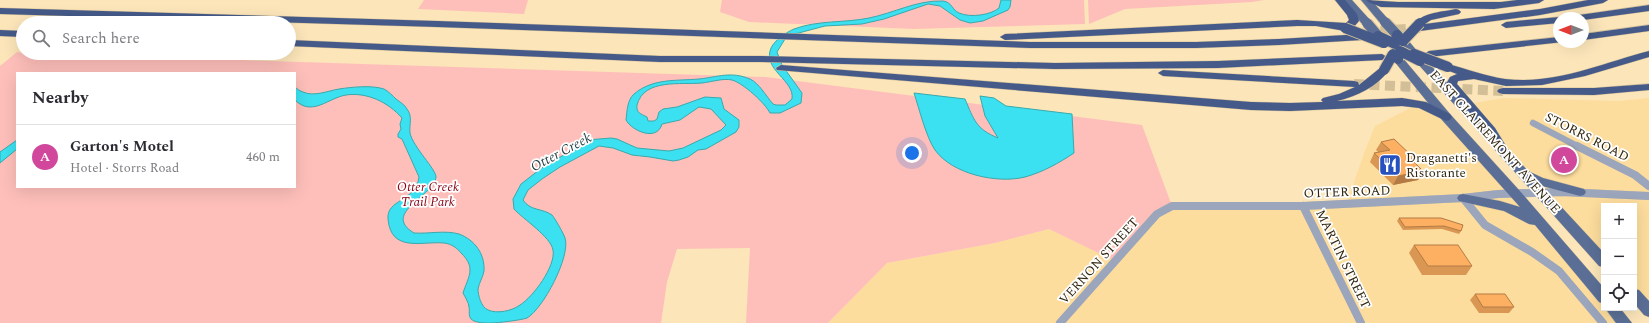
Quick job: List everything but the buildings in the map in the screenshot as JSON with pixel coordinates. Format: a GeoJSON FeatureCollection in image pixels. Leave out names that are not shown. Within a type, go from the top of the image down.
{"type":"FeatureCollection","features":[{"type":"Feature","properties":{"kind":"highway"},"geometry":{"type":"LineString","coordinates":[[1167,45],[1343,29],[1354,22],[1352,14],[1340,0]]}},
{"type":"Feature","properties":{"kind":"highway"},"geometry":{"type":"LineString","coordinates":[[1371,0],[1392,5],[1501,5]]}},
{"type":"Feature","properties":{"kind":"highway"},"geometry":{"type":"LineString","coordinates":[[1226,104],[1290,103],[1333,99],[1368,85],[1384,70],[1396,47],[1418,28],[1424,20],[1435,16],[1539,0]]}},
{"type":"Feature","properties":{"kind":"highway"},"geometry":{"type":"LineString","coordinates":[[1418,28],[1540,12],[1603,0]]}},
{"type":"Feature","properties":{"kind":"highway"},"geometry":{"type":"LineString","coordinates":[[1589,16],[1649,8]]}},
{"type":"Feature","properties":{"kind":"highway"},"geometry":{"type":"LineString","coordinates":[[0,11],[187,16]]}},
{"type":"Feature","properties":{"kind":"highway"},"geometry":{"type":"LineString","coordinates":[[296,19],[1000,45],[1167,45],[1285,42],[1362,37]]}},
{"type":"Feature","properties":{"kind":"highway"},"geometry":{"type":"LineString","coordinates":[[1418,28],[1553,20]]}},
{"type":"Feature","properties":{"kind":"highway"},"geometry":{"type":"LineString","coordinates":[[848,39],[1042,36],[1297,23],[1343,29],[1396,47]]}},
{"type":"Feature","properties":{"kind":"highway"},"geometry":{"type":"LineString","coordinates":[[1589,36],[1649,28]]}},
{"type":"Feature","properties":{"kind":"highway"},"geometry":{"type":"LineString","coordinates":[[0,33],[16,34]]}},
{"type":"Feature","properties":{"kind":"highway"},"geometry":{"type":"LineString","coordinates":[[1377,35],[1421,62],[1448,67],[1479,78]]}},
{"type":"Feature","properties":{"kind":"highway"},"geometry":{"type":"LineString","coordinates":[[1429,54],[1553,41]]}},
{"type":"Feature","properties":{"kind":"highway"},"geometry":{"type":"LineString","coordinates":[[296,43],[660,59],[716,60],[820,66],[1238,64],[1382,57]]}},
{"type":"Feature","properties":{"kind":"highway"},"geometry":{"type":"LineString","coordinates":[[1503,151],[1491,131],[1451,84],[1451,82],[1457,77],[1524,83],[1552,81],[1649,54]]}},
{"type":"Feature","properties":{"kind":"highway"},"geometry":{"type":"LineString","coordinates":[[820,66],[902,77],[1011,88],[1226,104],[1290,107],[1402,102],[1422,105],[1446,117]]}},
{"type":"Feature","properties":{"kind":"highway"},"geometry":{"type":"LineString","coordinates":[[1056,66],[1354,84]]}},
{"type":"Feature","properties":{"kind":"highway"},"geometry":{"type":"LineString","coordinates":[[1503,91],[1562,92],[1619,90],[1649,87]]}},
{"type":"Feature","properties":{"kind":"main road"},"geometry":{"type":"LineString","coordinates":[[1347,0],[1377,35]]}},
{"type":"Feature","properties":{"kind":"main road","name":"EAST CLAIREMONT AVENUE"},"geometry":{"type":"LineString","coordinates":[[1366,0],[1385,22],[1409,72],[1446,117],[1514,193],[1601,294]]}},
{"type":"Feature","properties":{"kind":"main road","name":"EAST CLAIREMONT AVENUE"},"geometry":{"type":"LineString","coordinates":[[1421,62],[1601,259]]}},
{"type":"Feature","properties":{"kind":"main road"},"geometry":{"type":"LineString","coordinates":[[1520,170],[1539,181],[1580,192]]}},
{"type":"Feature","properties":{"kind":"main road"},"geometry":{"type":"LineString","coordinates":[[1463,198],[1499,205],[1516,211],[1548,232]]}},
{"type":"Feature","properties":{"kind":"main road"},"geometry":{"type":"LineString","coordinates":[[1637,297],[1649,311]]}},
{"type":"Feature","properties":{"kind":"main road"},"geometry":{"type":"LineString","coordinates":[[1615,311],[1625,323]]}},
{"type":"Feature","properties":{"kind":"street","name":"STORRS ROAD"},"geometry":{"type":"LineString","coordinates":[[1533,124],[1635,175],[1649,186]]}},
{"type":"Feature","properties":{"kind":"street"},"geometry":{"type":"LineString","coordinates":[[1541,193],[1580,192],[1649,196]]}},
{"type":"Feature","properties":{"kind":"street","name":"OTTER ROAD"},"geometry":{"type":"LineString","coordinates":[[1157,214],[1172,206],[1304,206],[1463,198],[1514,193],[1541,193]]}},
{"type":"Feature","properties":{"kind":"street"},"geometry":{"type":"LineString","coordinates":[[1463,198],[1485,225],[1532,252],[1559,271],[1604,323]]}},
{"type":"Feature","properties":{"kind":"street","name":"MARTIN STREET"},"geometry":{"type":"LineString","coordinates":[[1304,206],[1361,323]]}},
{"type":"Feature","properties":{"kind":"street","name":"VERNON STREET"},"geometry":{"type":"LineString","coordinates":[[1060,323],[1157,214]]}},
{"type":"Feature","properties":{"kind":"shaded area"},"geometry":{"type":"Polygon","coordinates":[[[1504,98],[1619,101],[1649,98],[1649,311],[1637,297],[1637,203],[1601,203],[1601,259],[1461,105],[1504,98]]]}},
{"type":"Feature","properties":{"kind":"shaded area"},"geometry":{"type":"Polygon","coordinates":[[[1416,105],[1438,115],[1601,295],[1601,311],[1615,311],[1625,323],[828,323],[887,263],[995,243],[1049,229],[1115,261],[1157,214],[1172,206],[1347,203],[1375,126],[1416,105]]]}},
{"type":"Feature","properties":{"kind":"green space"},"geometry":{"type":"Polygon","coordinates":[[[424,0],[528,0],[524,14],[418,9],[424,0]]]}},
{"type":"Feature","properties":{"kind":"green space"},"geometry":{"type":"Polygon","coordinates":[[[722,0],[1084,0],[1085,24],[913,29],[749,22],[720,12],[722,0]]]}},
{"type":"Feature","properties":{"kind":"green space"},"geometry":{"type":"Polygon","coordinates":[[[1088,0],[1264,0],[1252,2],[1125,9],[1089,24],[1088,0]]]}},
{"type":"Feature","properties":{"kind":"green space","name":"Otter Creek Trail Park"},"geometry":{"type":"Polygon","coordinates":[[[16,53],[16,60],[240,60],[766,77],[1142,125],[1172,206],[1157,214],[1115,261],[1049,229],[995,243],[887,263],[828,323],[746,323],[750,248],[677,249],[667,282],[661,323],[0,323],[0,66],[16,53]]]}},
{"type":"Feature","properties":{"kind":"water"},"geometry":{"type":"Polygon","coordinates":[[[1001,0],[1011,0],[1008,10],[983,21],[970,23],[960,20],[940,6],[928,4],[884,19],[862,24],[825,26],[791,35],[785,39],[777,52],[782,65],[802,93],[801,103],[780,113],[770,113],[764,104],[753,94],[742,85],[732,80],[725,79],[702,83],[665,85],[647,90],[641,96],[637,105],[637,110],[639,113],[647,117],[648,121],[654,121],[657,119],[659,112],[663,109],[677,107],[705,97],[721,98],[724,109],[739,120],[739,127],[736,132],[706,149],[698,150],[688,157],[673,161],[632,155],[613,148],[599,146],[560,167],[528,190],[523,200],[529,206],[552,215],[565,238],[566,246],[560,269],[541,304],[527,318],[515,320],[489,323],[471,319],[468,304],[463,293],[470,273],[470,267],[469,263],[458,250],[449,244],[444,243],[409,243],[401,241],[395,237],[390,230],[388,219],[389,212],[396,204],[413,191],[417,185],[419,177],[402,139],[398,137],[401,129],[400,124],[402,118],[384,103],[377,99],[362,95],[346,95],[314,107],[301,105],[296,101],[296,88],[302,92],[312,94],[339,89],[374,87],[386,90],[405,106],[410,115],[410,133],[412,139],[435,173],[436,177],[433,184],[427,191],[406,212],[403,218],[405,226],[414,233],[454,233],[470,240],[478,248],[483,259],[484,271],[478,289],[482,304],[488,310],[496,312],[504,311],[517,307],[531,295],[547,272],[553,257],[553,250],[547,240],[536,228],[514,209],[513,199],[521,184],[543,167],[569,152],[578,143],[587,140],[611,138],[617,139],[637,148],[669,151],[683,148],[721,130],[726,125],[711,109],[699,107],[680,120],[662,124],[655,133],[650,134],[639,131],[633,128],[626,120],[630,99],[641,89],[649,85],[665,81],[737,75],[753,81],[773,104],[785,105],[792,99],[792,92],[789,86],[774,69],[769,56],[771,48],[775,42],[794,29],[812,24],[869,18],[933,1],[946,2],[950,4],[957,12],[964,15],[980,15],[999,8],[1001,0]]]}},
{"type":"Feature","properties":{"kind":"water"},"geometry":{"type":"Polygon","coordinates":[[[914,93],[965,99],[971,113],[980,127],[998,138],[985,116],[980,96],[994,98],[1006,106],[1072,114],[1074,153],[1044,170],[1032,175],[1014,179],[989,178],[964,171],[952,165],[935,150],[926,130],[914,93]]]}},
{"type":"Feature","properties":{"kind":"water"},"geometry":{"type":"Polygon","coordinates":[[[16,141],[16,150],[0,163],[0,152],[16,141]]]}},
{"type":"Feature","properties":{"kind":"tunnel"},"geometry":{"type":"LineString","coordinates":[[1365,32],[1420,28]]}},
{"type":"Feature","properties":{"kind":"tunnel"},"geometry":{"type":"LineString","coordinates":[[1354,84],[1503,91]]}},
{"type":"Feature","properties":{"kind":"place","name":"Garton's Motel"},"geometry":{"type":"Point","coordinates":[1564,160]}},
{"type":"Feature","properties":{"kind":"place","name":"Draganetti's Ristorante"},"geometry":{"type":"Point","coordinates":[1390,165]}},
{"type":"Feature","properties":{"kind":"water label","name":"Otter Creek"},"geometry":{"type":"Point","coordinates":[561,152]}}]}
